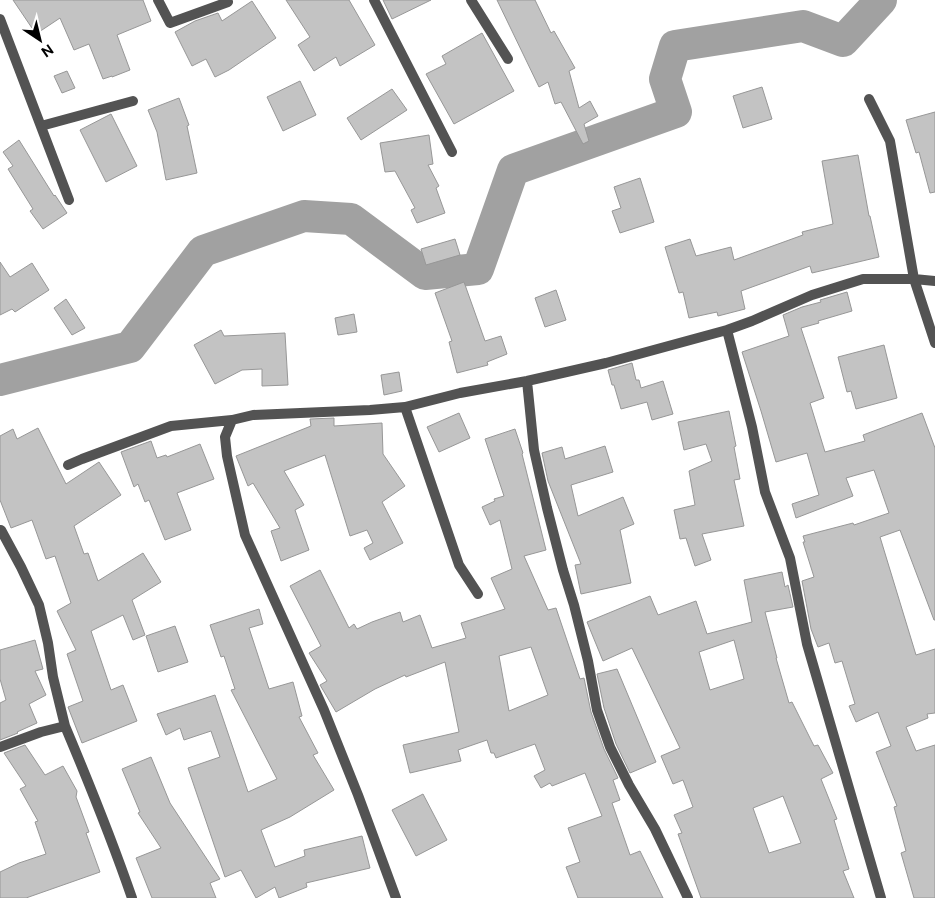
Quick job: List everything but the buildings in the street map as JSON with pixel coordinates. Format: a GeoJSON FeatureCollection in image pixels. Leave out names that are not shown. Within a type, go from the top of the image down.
{"type":"FeatureCollection","features":[{"type":"Feature","properties":{"kind":"street"},"geometry":{"type":"LineString","coordinates":[[158,0],[170,23],[228,2]]}},
{"type":"Feature","properties":{"kind":"street"},"geometry":{"type":"LineString","coordinates":[[374,0],[452,152]]}},
{"type":"Feature","properties":{"kind":"street"},"geometry":{"type":"LineString","coordinates":[[471,0],[508,59]]}},
{"type":"Feature","properties":{"kind":"street"},"geometry":{"type":"LineString","coordinates":[[0,18],[69,200]]}},
{"type":"Feature","properties":{"kind":"street"},"geometry":{"type":"LineString","coordinates":[[869,99],[890,141],[914,279],[935,343]]}},
{"type":"Feature","properties":{"kind":"street"},"geometry":{"type":"LineString","coordinates":[[41,126],[133,101]]}},
{"type":"Feature","properties":{"kind":"street"},"geometry":{"type":"LineString","coordinates":[[68,465],[171,426],[232,420],[253,415],[405,407],[460,393],[527,381],[606,363],[727,330],[812,295],[863,279],[935,281]]}},
{"type":"Feature","properties":{"kind":"street"},"geometry":{"type":"LineString","coordinates":[[727,330],[752,427],[765,492],[790,558],[807,644],[881,898]]}},
{"type":"Feature","properties":{"kind":"street"},"geometry":{"type":"LineString","coordinates":[[527,381],[534,450],[547,508],[588,661],[597,710],[610,747],[629,785],[655,829],[688,898]]}},
{"type":"Feature","properties":{"kind":"street"},"geometry":{"type":"LineString","coordinates":[[405,407],[459,565],[478,594]]}},
{"type":"Feature","properties":{"kind":"street"},"geometry":{"type":"LineString","coordinates":[[232,420],[225,437],[227,456],[245,535],[324,710],[396,898]]}},
{"type":"Feature","properties":{"kind":"street"},"geometry":{"type":"LineString","coordinates":[[1,530],[40,606],[53,677],[65,726],[91,788],[132,898]]}},
{"type":"Feature","properties":{"kind":"street"},"geometry":{"type":"LineString","coordinates":[[0,748],[41,732],[65,726]]}},
{"type":"Feature","properties":{"kind":"waterway"},"geometry":{"type":"LineString","coordinates":[[0,380],[130,347],[203,251],[304,216],[351,219],[425,274],[478,269],[513,170],[676,112],[665,79],[675,46],[803,26],[843,41],[881,0]]}}]}
